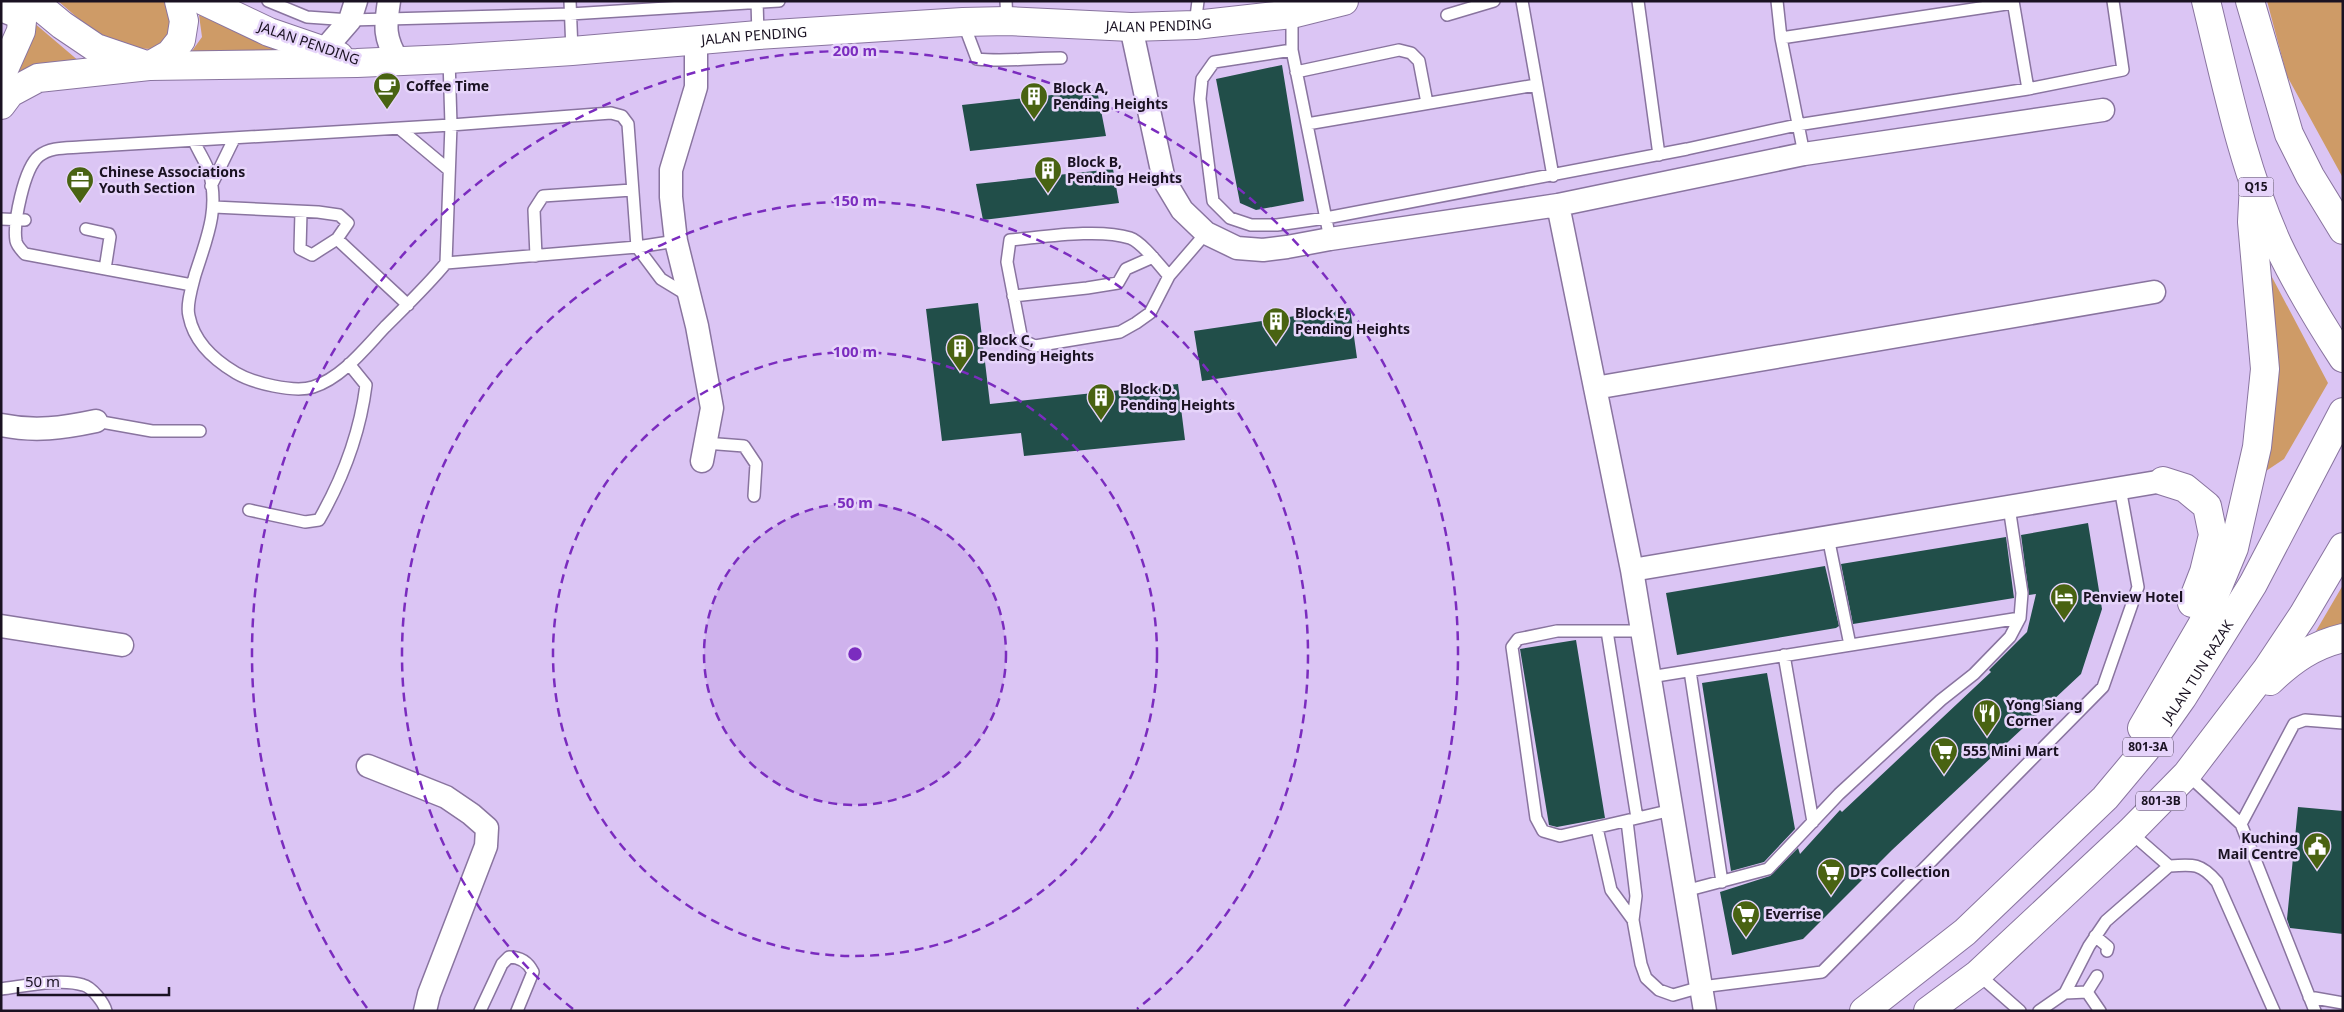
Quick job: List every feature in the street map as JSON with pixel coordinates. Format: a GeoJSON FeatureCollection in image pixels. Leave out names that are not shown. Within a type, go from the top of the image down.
{"type":"FeatureCollection","features":[{"type":"Feature","properties":{"kind":"main road"},"geometry":{"type":"LineString","coordinates":[[14,9],[62,25],[96,48],[149,66],[170,54],[181,40],[184,21],[179,1]]}},
{"type":"Feature","properties":{"kind":"main road","name":"JALAN PENDING"},"geometry":{"type":"LineString","coordinates":[[204,1],[269,32],[357,63],[572,51],[758,35],[963,22],[1006,11],[1131,27],[1196,13],[1292,14],[1344,1]]}},
{"type":"Feature","properties":{"kind":"main road","name":"Q15"},"geometry":{"type":"LineString","coordinates":[[2206,1],[2242,146],[2254,184],[2278,245],[2311,309],[2343,358]]}},
{"type":"Feature","properties":{"kind":"main road"},"geometry":{"type":"LineString","coordinates":[[2250,1],[2289,134],[2310,176],[2343,230]]}},
{"type":"Feature","properties":{"kind":"main road"},"geometry":{"type":"LineString","coordinates":[[1,76],[22,30],[14,9]]}},
{"type":"Feature","properties":{"kind":"main road"},"geometry":{"type":"LineString","coordinates":[[1,105],[10,93],[38,78],[149,66],[357,63]]}},
{"type":"Feature","properties":{"kind":"main road"},"geometry":{"type":"LineString","coordinates":[[2105,798],[2164,688],[2202,625],[2234,548],[2257,448],[2265,369],[2252,222],[2254,184]]}},
{"type":"Feature","properties":{"kind":"main road","name":"JALAN TUN RAZAK"},"geometry":{"type":"LineString","coordinates":[[1864,1011],[1965,932],[2105,798],[2146,749],[2253,584],[2343,412]]}},
{"type":"Feature","properties":{"kind":"main road"},"geometry":{"type":"LineString","coordinates":[[2162,481],[2185,488],[2207,506],[2213,535],[2204,572],[2180,634],[2164,688]]}},
{"type":"Feature","properties":{"kind":"main road","name":"801-3B"},"geometry":{"type":"LineString","coordinates":[[1928,1011],[1978,974],[2130,832],[2187,774],[2229,720],[2304,615],[2343,547]]}},
{"type":"Feature","properties":{"kind":"main road"},"geometry":{"type":"LineString","coordinates":[[2229,720],[2293,660],[2326,642],[2343,638]]}},
{"type":"Feature","properties":{"kind":"street"},"geometry":{"type":"LineString","coordinates":[[387,10],[388,44],[398,61]]}},
{"type":"Feature","properties":{"kind":"street"},"geometry":{"type":"LineString","coordinates":[[324,50],[353,11]]}},
{"type":"Feature","properties":{"kind":"street"},"geometry":{"type":"LineString","coordinates":[[1131,27],[1164,180],[1182,210],[1206,233],[1237,248],[1287,247],[1328,228],[1558,205],[1804,154],[2103,110]]}},
{"type":"Feature","properties":{"kind":"street"},"geometry":{"type":"LineString","coordinates":[[696,41],[696,87],[671,170],[671,197],[676,241],[690,297],[712,408],[704,452]]}},
{"type":"Feature","properties":{"kind":"street"},"geometry":{"type":"LineString","coordinates":[[1558,205],[1632,570],[1705,1011]]}},
{"type":"Feature","properties":{"kind":"street"},"geometry":{"type":"LineString","coordinates":[[1595,388],[2154,292]]}},
{"type":"Feature","properties":{"kind":"street"},"geometry":{"type":"LineString","coordinates":[[1,425],[17,428],[58,429],[96,421]]}},
{"type":"Feature","properties":{"kind":"street"},"geometry":{"type":"LineString","coordinates":[[1632,570],[2162,481]]}},
{"type":"Feature","properties":{"kind":"street"},"geometry":{"type":"LineString","coordinates":[[1,626],[122,645]]}},
{"type":"Feature","properties":{"kind":"street"},"geometry":{"type":"LineString","coordinates":[[368,766],[446,797],[471,814],[487,828],[486,846],[429,994],[425,1011]]}},
{"type":"Feature","properties":{"kind":"lane"},"geometry":{"type":"LineString","coordinates":[[268,1],[307,17],[353,11],[387,10],[570,14],[779,1]]}},
{"type":"Feature","properties":{"kind":"lane"},"geometry":{"type":"LineString","coordinates":[[570,1],[572,51]]}},
{"type":"Feature","properties":{"kind":"lane"},"geometry":{"type":"LineString","coordinates":[[1447,15],[1494,1]]}},
{"type":"Feature","properties":{"kind":"lane"},"geometry":{"type":"LineString","coordinates":[[1522,1],[1553,176]]}},
{"type":"Feature","properties":{"kind":"lane"},"geometry":{"type":"LineString","coordinates":[[1638,1],[1660,155]]}},
{"type":"Feature","properties":{"kind":"lane"},"geometry":{"type":"LineString","coordinates":[[1777,1],[1797,125],[1804,154]]}},
{"type":"Feature","properties":{"kind":"lane"},"geometry":{"type":"LineString","coordinates":[[1292,50],[1214,62],[1202,79],[1200,99],[1213,200],[1230,218],[1251,225],[1328,228],[1553,176],[1797,125],[2028,89],[2123,70],[2113,1]]}},
{"type":"Feature","properties":{"kind":"lane"},"geometry":{"type":"LineString","coordinates":[[757,2],[758,35]]}},
{"type":"Feature","properties":{"kind":"lane"},"geometry":{"type":"LineString","coordinates":[[1782,38],[2013,2],[2028,89]]}},
{"type":"Feature","properties":{"kind":"lane"},"geometry":{"type":"LineString","coordinates":[[1292,14],[1292,50],[1328,228]]}},
{"type":"Feature","properties":{"kind":"lane"},"geometry":{"type":"LineString","coordinates":[[963,22],[977,59],[1002,62],[1033,58],[1061,58]]}},
{"type":"Feature","properties":{"kind":"lane"},"geometry":{"type":"LineString","coordinates":[[1296,72],[1399,50],[1411,53],[1418,61],[1427,103]]}},
{"type":"Feature","properties":{"kind":"lane"},"geometry":{"type":"LineString","coordinates":[[194,141],[209,172],[214,207],[192,285],[188,314],[194,334],[207,351],[223,365],[248,380],[272,386],[312,388],[330,378],[348,364],[432,281],[446,264],[451,126],[449,58]]}},
{"type":"Feature","properties":{"kind":"lane"},"geometry":{"type":"LineString","coordinates":[[1307,124],[1536,85]]}},
{"type":"Feature","properties":{"kind":"lane"},"geometry":{"type":"LineString","coordinates":[[192,285],[24,254],[16,242],[21,220],[24,180],[38,157],[51,150],[116,144],[451,126],[611,113],[622,116],[628,124],[637,247],[661,278],[690,297]]}},
{"type":"Feature","properties":{"kind":"lane"},"geometry":{"type":"LineString","coordinates":[[400,129],[449,170]]}},
{"type":"Feature","properties":{"kind":"lane"},"geometry":{"type":"LineString","coordinates":[[211,186],[234,139]]}},
{"type":"Feature","properties":{"kind":"lane"},"geometry":{"type":"LineString","coordinates":[[536,256],[534,210],[543,196],[632,190]]}},
{"type":"Feature","properties":{"kind":"lane"},"geometry":{"type":"LineString","coordinates":[[214,207],[301,212],[339,215],[348,223],[337,239],[312,255],[300,249],[301,212]]}},
{"type":"Feature","properties":{"kind":"lane"},"geometry":{"type":"LineString","coordinates":[[1,219],[21,220]]}},
{"type":"Feature","properties":{"kind":"lane"},"geometry":{"type":"LineString","coordinates":[[86,229],[109,234],[105,269]]}},
{"type":"Feature","properties":{"kind":"lane"},"geometry":{"type":"LineString","coordinates":[[1169,276],[1132,239],[1094,234],[1010,240],[1007,262],[1012,296],[1022,340],[1034,346],[1120,332],[1150,313],[1169,276],[1206,233]]}},
{"type":"Feature","properties":{"kind":"lane"},"geometry":{"type":"LineString","coordinates":[[337,239],[408,305]]}},
{"type":"Feature","properties":{"kind":"lane"},"geometry":{"type":"LineString","coordinates":[[446,264],[637,247],[676,241]]}},
{"type":"Feature","properties":{"kind":"lane"},"geometry":{"type":"LineString","coordinates":[[1012,296],[1118,283],[1126,269],[1152,257]]}},
{"type":"Feature","properties":{"kind":"lane"},"geometry":{"type":"LineString","coordinates":[[249,510],[305,522],[320,520],[345,466],[362,418],[366,385],[348,364]]}},
{"type":"Feature","properties":{"kind":"lane"},"geometry":{"type":"LineString","coordinates":[[96,421],[152,430],[200,431]]}},
{"type":"Feature","properties":{"kind":"lane"},"geometry":{"type":"LineString","coordinates":[[704,452],[744,446],[756,464],[754,496]]}},
{"type":"Feature","properties":{"kind":"lane"},"geometry":{"type":"LineString","coordinates":[[1606,631],[1632,819],[1636,896],[1633,920],[1641,964],[1646,978],[1659,990],[1673,995],[1701,987],[1822,972],[2103,687],[2138,587],[2120,488]]}},
{"type":"Feature","properties":{"kind":"lane"},"geometry":{"type":"LineString","coordinates":[[1685,891],[1768,869],[1840,794],[1941,700],[1974,674],[2010,636],[2020,618],[2022,593],[2009,507]]}},
{"type":"Feature","properties":{"kind":"lane"},"geometry":{"type":"LineString","coordinates":[[1828,537],[1850,645]]}},
{"type":"Feature","properties":{"kind":"lane"},"geometry":{"type":"LineString","coordinates":[[1650,677],[2020,618]]}},
{"type":"Feature","properties":{"kind":"lane"},"geometry":{"type":"LineString","coordinates":[[1642,631],[1557,632],[1518,639],[1512,647],[1536,818],[1543,831],[1560,836],[1672,810]]}},
{"type":"Feature","properties":{"kind":"lane"},"geometry":{"type":"LineString","coordinates":[[1784,656],[1813,822]]}},
{"type":"Feature","properties":{"kind":"lane"},"geometry":{"type":"LineString","coordinates":[[1690,670],[1722,882]]}},
{"type":"Feature","properties":{"kind":"lane"},"geometry":{"type":"LineString","coordinates":[[2241,824],[2294,724],[2304,720],[2343,723]]}},
{"type":"Feature","properties":{"kind":"lane"},"geometry":{"type":"LineString","coordinates":[[2187,774],[2241,824],[2315,1011]]}},
{"type":"Feature","properties":{"kind":"lane"},"geometry":{"type":"LineString","coordinates":[[1597,828],[1610,890],[1633,920]]}},
{"type":"Feature","properties":{"kind":"lane"},"geometry":{"type":"LineString","coordinates":[[2130,832],[2169,866]]}},
{"type":"Feature","properties":{"kind":"lane"},"geometry":{"type":"LineString","coordinates":[[2039,1011],[2065,992],[2095,936],[2106,921],[2169,866],[2192,864],[2208,872],[2217,882],[2274,1011]]}},
{"type":"Feature","properties":{"kind":"lane"},"geometry":{"type":"LineString","coordinates":[[2095,936],[2108,947],[2107,951]]}},
{"type":"Feature","properties":{"kind":"lane"},"geometry":{"type":"LineString","coordinates":[[480,1011],[502,964],[509,958],[516,957],[530,964],[533,972],[517,1011]]}},
{"type":"Feature","properties":{"kind":"lane"},"geometry":{"type":"LineString","coordinates":[[1978,974],[2020,1011]]}},
{"type":"Feature","properties":{"kind":"lane"},"geometry":{"type":"LineString","coordinates":[[2086,992],[2097,976]]}},
{"type":"Feature","properties":{"kind":"lane"},"geometry":{"type":"LineString","coordinates":[[1,989],[68,982],[86,985],[104,1005],[106,1011]]}},
{"type":"Feature","properties":{"kind":"lane"},"geometry":{"type":"LineString","coordinates":[[2065,992],[2086,992]]}},
{"type":"Feature","properties":{"kind":"lane"},"geometry":{"type":"LineString","coordinates":[[2086,992],[2100,1011]]}},
{"type":"Feature","properties":{"kind":"lane"},"geometry":{"type":"LineString","coordinates":[[2309,996],[2343,1003]]}},
{"type":"Feature","properties":{"kind":"shaded area"},"geometry":{"type":"Polygon","coordinates":[[[58,1],[169,1],[172,17],[171,28],[165,39],[153,49],[125,48],[87,26],[58,1]]]}},
{"type":"Feature","properties":{"kind":"shaded area"},"geometry":{"type":"Polygon","coordinates":[[[2267,1],[2343,1],[2343,178],[2287,76],[2267,1]]]}},
{"type":"Feature","properties":{"kind":"shaded area"},"geometry":{"type":"Polygon","coordinates":[[[199,15],[275,48],[296,53],[192,51],[202,37],[199,15]]]}},
{"type":"Feature","properties":{"kind":"shaded area"},"geometry":{"type":"Polygon","coordinates":[[[33,22],[80,62],[8,79],[33,22]]]}},
{"type":"Feature","properties":{"kind":"shaded area"},"geometry":{"type":"Polygon","coordinates":[[[2264,262],[2328,383],[2284,459],[2263,473],[2264,262]]]}},
{"type":"Feature","properties":{"kind":"shaded area"},"geometry":{"type":"Polygon","coordinates":[[[2343,585],[2343,623],[2316,631],[2343,585]]]}},
{"type":"Feature","properties":{"kind":"building"},"geometry":{"type":"Polygon","coordinates":[[[1282,65],[1304,201],[1256,210],[1240,203],[1216,79],[1282,65]]]}},
{"type":"Feature","properties":{"kind":"building","name":"Block A, Pending Heights"},"geometry":{"type":"Polygon","coordinates":[[[1097,90],[1106,136],[970,151],[962,105],[1097,90]]]}},
{"type":"Feature","properties":{"kind":"building","name":"Block B, Pending Heights"},"geometry":{"type":"Polygon","coordinates":[[[1113,169],[1119,203],[983,220],[976,184],[1113,169]]]}},
{"type":"Feature","properties":{"kind":"building"},"geometry":{"type":"Polygon","coordinates":[[[978,303],[990,404],[1178,384],[1185,440],[1024,456],[1021,433],[942,441],[926,309],[978,303]]]}},
{"type":"Feature","properties":{"kind":"building","name":"Block E, Pending Heights"},"geometry":{"type":"Polygon","coordinates":[[[1350,308],[1357,358],[1202,381],[1194,331],[1350,308]]]}},
{"type":"Feature","properties":{"kind":"building"},"geometry":{"type":"Polygon","coordinates":[[[2088,523],[2102,609],[2081,674],[1892,850],[1803,939],[1732,955],[1720,892],[1770,876],[1798,848],[1800,854],[1840,810],[1842,812],[1991,672],[1989,670],[2027,632],[2036,594],[2029,595],[2021,535],[2088,523]]]}},
{"type":"Feature","properties":{"kind":"building"},"geometry":{"type":"Polygon","coordinates":[[[2006,537],[2014,598],[1853,624],[1841,564],[2006,537]]]}},
{"type":"Feature","properties":{"kind":"building"},"geometry":{"type":"Polygon","coordinates":[[[1825,566],[1839,626],[1836,628],[1677,655],[1666,593],[1825,566]]]}},
{"type":"Feature","properties":{"kind":"building"},"geometry":{"type":"Polygon","coordinates":[[[1576,640],[1605,818],[1557,827],[1549,825],[1520,649],[1576,640]]]}},
{"type":"Feature","properties":{"kind":"building"},"geometry":{"type":"Polygon","coordinates":[[[1767,673],[1795,829],[1764,862],[1731,871],[1702,683],[1767,673]]]}},
{"type":"Feature","properties":{"kind":"building","name":"Kuching Mail Centre"},"geometry":{"type":"Polygon","coordinates":[[[2298,807],[2343,811],[2343,934],[2290,928],[2287,919],[2298,807]]]}},
{"type":"Feature","properties":{"kind":"place","name":"Coffee Time"},"geometry":{"type":"Point","coordinates":[387,110]}},
{"type":"Feature","properties":{"kind":"place","name":"Block A, Pending Heights"},"geometry":{"type":"Point","coordinates":[1034,120]}},
{"type":"Feature","properties":{"kind":"place","name":"Block B, Pending Heights"},"geometry":{"type":"Point","coordinates":[1048,194]}},
{"type":"Feature","properties":{"kind":"place","name":"Chinese Associations Youth Section"},"geometry":{"type":"Point","coordinates":[80,204]}},
{"type":"Feature","properties":{"kind":"place","name":"Block E, Pending Heights"},"geometry":{"type":"Point","coordinates":[1276,345]}},
{"type":"Feature","properties":{"kind":"place","name":"Block C, Pending Heights"},"geometry":{"type":"Point","coordinates":[960,372]}},
{"type":"Feature","properties":{"kind":"place","name":"Block D. Pending Heights"},"geometry":{"type":"Point","coordinates":[1101,421]}},
{"type":"Feature","properties":{"kind":"place","name":"Penview Hotel"},"geometry":{"type":"Point","coordinates":[2064,621]}},
{"type":"Feature","properties":{"kind":"place","name":"Yong Siang Corner"},"geometry":{"type":"Point","coordinates":[1987,737]}},
{"type":"Feature","properties":{"kind":"place","name":"555 Mini Mart"},"geometry":{"type":"Point","coordinates":[1944,775]}},
{"type":"Feature","properties":{"kind":"place","name":"Kuching Mail Centre"},"geometry":{"type":"Point","coordinates":[2317,870]}},
{"type":"Feature","properties":{"kind":"place","name":"DPS Collection"},"geometry":{"type":"Point","coordinates":[1831,896]}},
{"type":"Feature","properties":{"kind":"place","name":"Everrise"},"geometry":{"type":"Point","coordinates":[1746,938]}}]}
